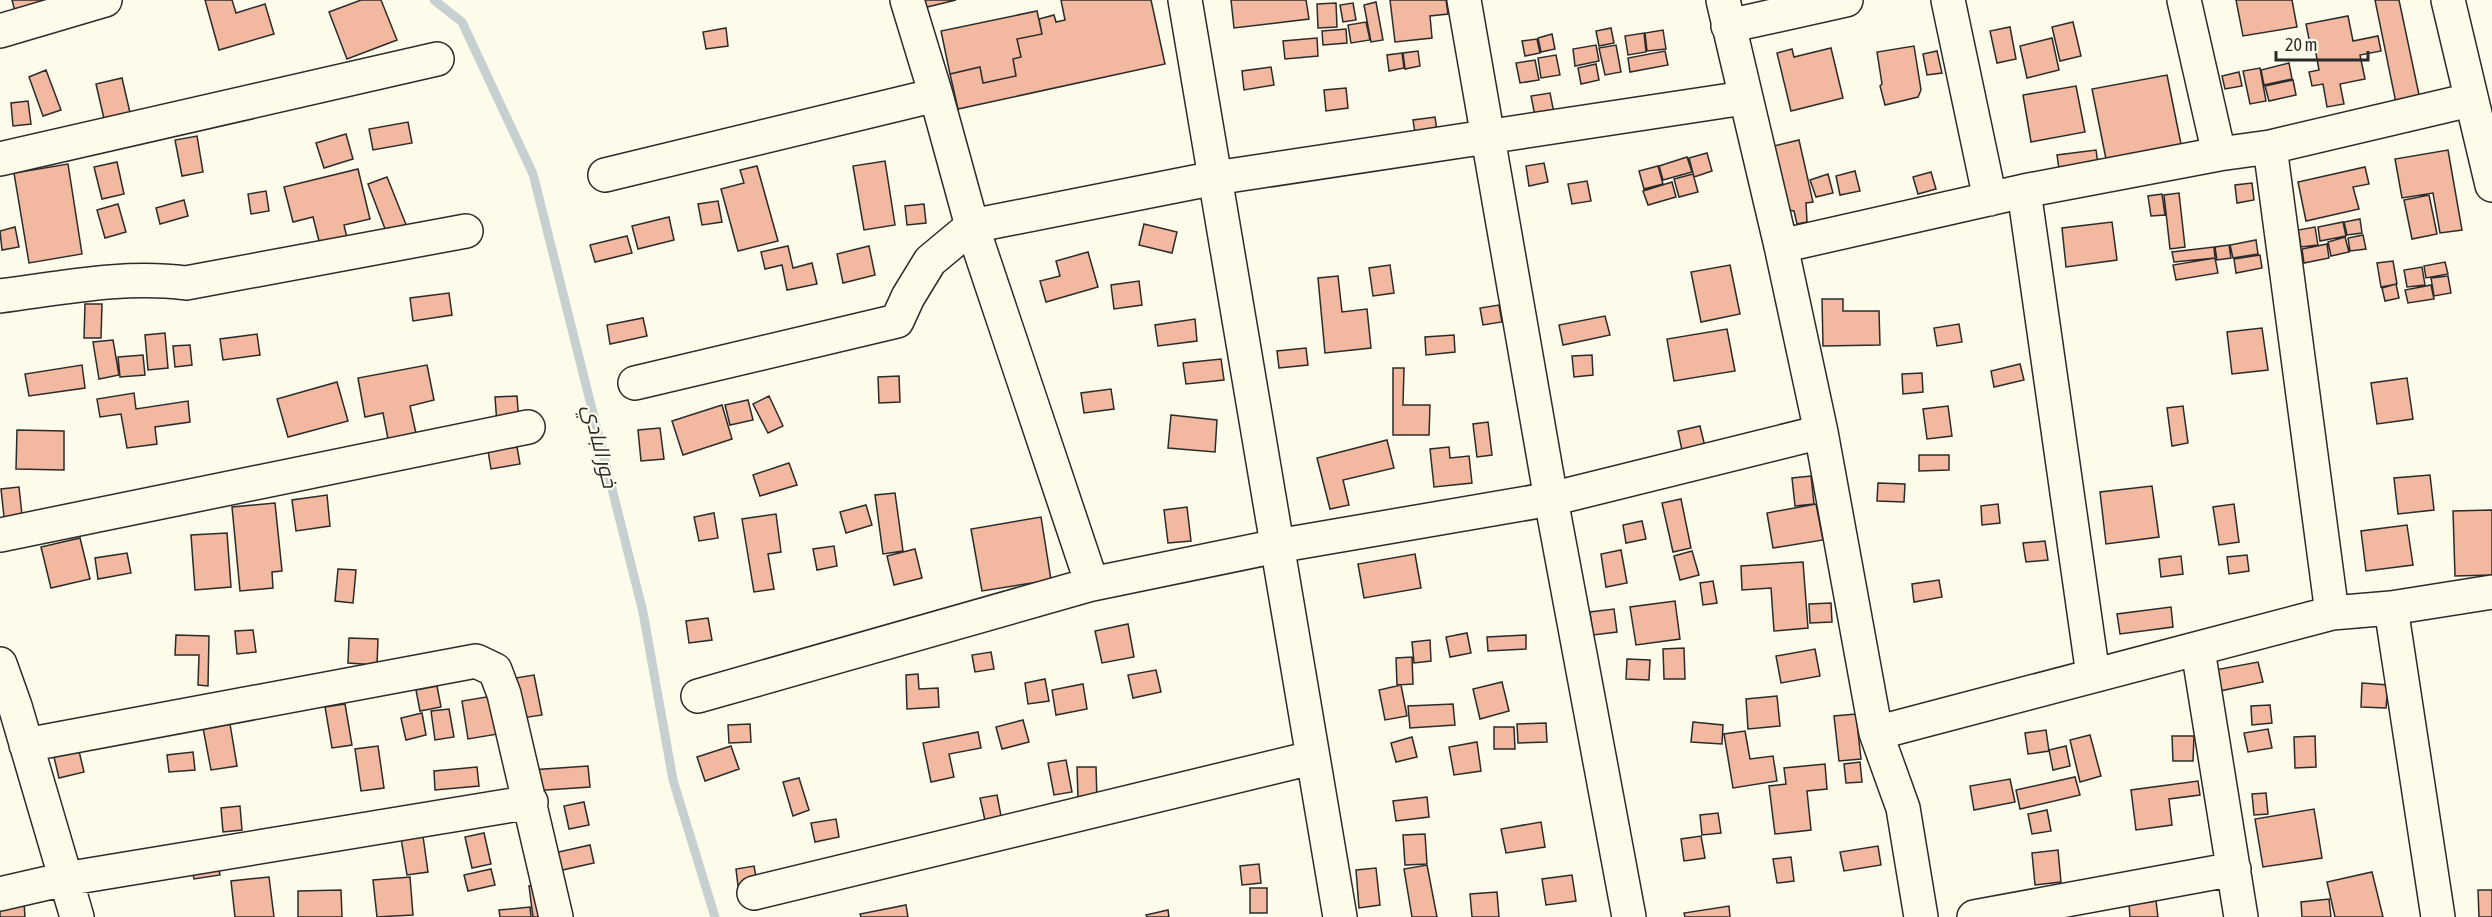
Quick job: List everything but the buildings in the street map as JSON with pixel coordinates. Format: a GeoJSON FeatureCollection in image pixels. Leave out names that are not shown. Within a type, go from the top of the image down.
{"type":"FeatureCollection","features":[{"type":"Feature","properties":{"kind":"street"},"geometry":{"type":"LineString","coordinates":[[0,31],[105,0]]}},
{"type":"Feature","properties":{"kind":"street"},"geometry":{"type":"LineString","coordinates":[[907,0],[972,226],[1092,584]]}},
{"type":"Feature","properties":{"kind":"street"},"geometry":{"type":"LineString","coordinates":[[1185,0],[1311,758],[1340,917]]}},
{"type":"Feature","properties":{"kind":"street"},"geometry":{"type":"LineString","coordinates":[[1464,0],[1490,136],[1551,499],[1629,917]]}},
{"type":"Feature","properties":{"kind":"street"},"geometry":{"type":"LineString","coordinates":[[1845,0],[1726,13],[1744,98],[1781,246],[1821,432],[1876,733],[1903,808],[1921,917]]}},
{"type":"Feature","properties":{"kind":"street"},"geometry":{"type":"LineString","coordinates":[[1948,0],[1989,199]]}},
{"type":"Feature","properties":{"kind":"street"},"geometry":{"type":"LineString","coordinates":[[2184,0],[2219,154]]}},
{"type":"Feature","properties":{"kind":"street"},"geometry":{"type":"LineString","coordinates":[[2448,0],[2470,100],[2488,153],[2492,185]]}},
{"type":"Feature","properties":{"kind":"street"},"geometry":{"type":"LineString","coordinates":[[0,159],[437,59]]}},
{"type":"Feature","properties":{"kind":"street"},"geometry":{"type":"LineString","coordinates":[[605,175],[936,95]]}},
{"type":"Feature","properties":{"kind":"street"},"geometry":{"type":"LineString","coordinates":[[635,383],[897,321],[908,297],[930,261],[972,226],[1215,178],[1744,98]]}},
{"type":"Feature","properties":{"kind":"street"},"geometry":{"type":"LineString","coordinates":[[1781,246],[2024,191],[2219,154],[2270,147],[2470,100]]}},
{"type":"Feature","properties":{"kind":"street"},"geometry":{"type":"LineString","coordinates":[[2270,147],[2332,613]]}},
{"type":"Feature","properties":{"kind":"street"},"geometry":{"type":"LineString","coordinates":[[2024,191],[2093,675]]}},
{"type":"Feature","properties":{"kind":"street"},"geometry":{"type":"LineString","coordinates":[[0,296],[127,280],[156,279],[186,283],[466,231]]}},
{"type":"Feature","properties":{"kind":"street"},"geometry":{"type":"LineString","coordinates":[[0,535],[528,427]]}},
{"type":"Feature","properties":{"kind":"street"},"geometry":{"type":"LineString","coordinates":[[698,696],[1092,584],[1277,546],[1551,499],[1821,432]]}},
{"type":"Feature","properties":{"kind":"street"},"geometry":{"type":"LineString","coordinates":[[1876,733],[2332,613],[2391,608],[2492,592]]}},
{"type":"Feature","properties":{"kind":"street"},"geometry":{"type":"LineString","coordinates":[[2391,608],[2438,917]]}},
{"type":"Feature","properties":{"kind":"street"},"geometry":{"type":"LineString","coordinates":[[2198,650],[2241,917]]}},
{"type":"Feature","properties":{"kind":"street"},"geometry":{"type":"LineString","coordinates":[[26,745],[476,661],[495,670],[501,686],[531,802],[556,917]]}},
{"type":"Feature","properties":{"kind":"street"},"geometry":{"type":"LineString","coordinates":[[0,664],[8,707],[26,745],[77,917]]}},
{"type":"Feature","properties":{"kind":"street"},"geometry":{"type":"LineString","coordinates":[[754,893],[1311,758]]}},
{"type":"Feature","properties":{"kind":"street"},"geometry":{"type":"LineString","coordinates":[[0,894],[65,879],[531,802]]}},
{"type":"Feature","properties":{"kind":"street"},"geometry":{"type":"LineString","coordinates":[[1974,917],[2234,869]]}},
{"type":"Feature","properties":{"kind":"waterway","name":"خور البادي"},"geometry":{"type":"LineString","coordinates":[[434,0],[462,22],[533,174],[643,612],[673,780],[715,917]]}}]}
